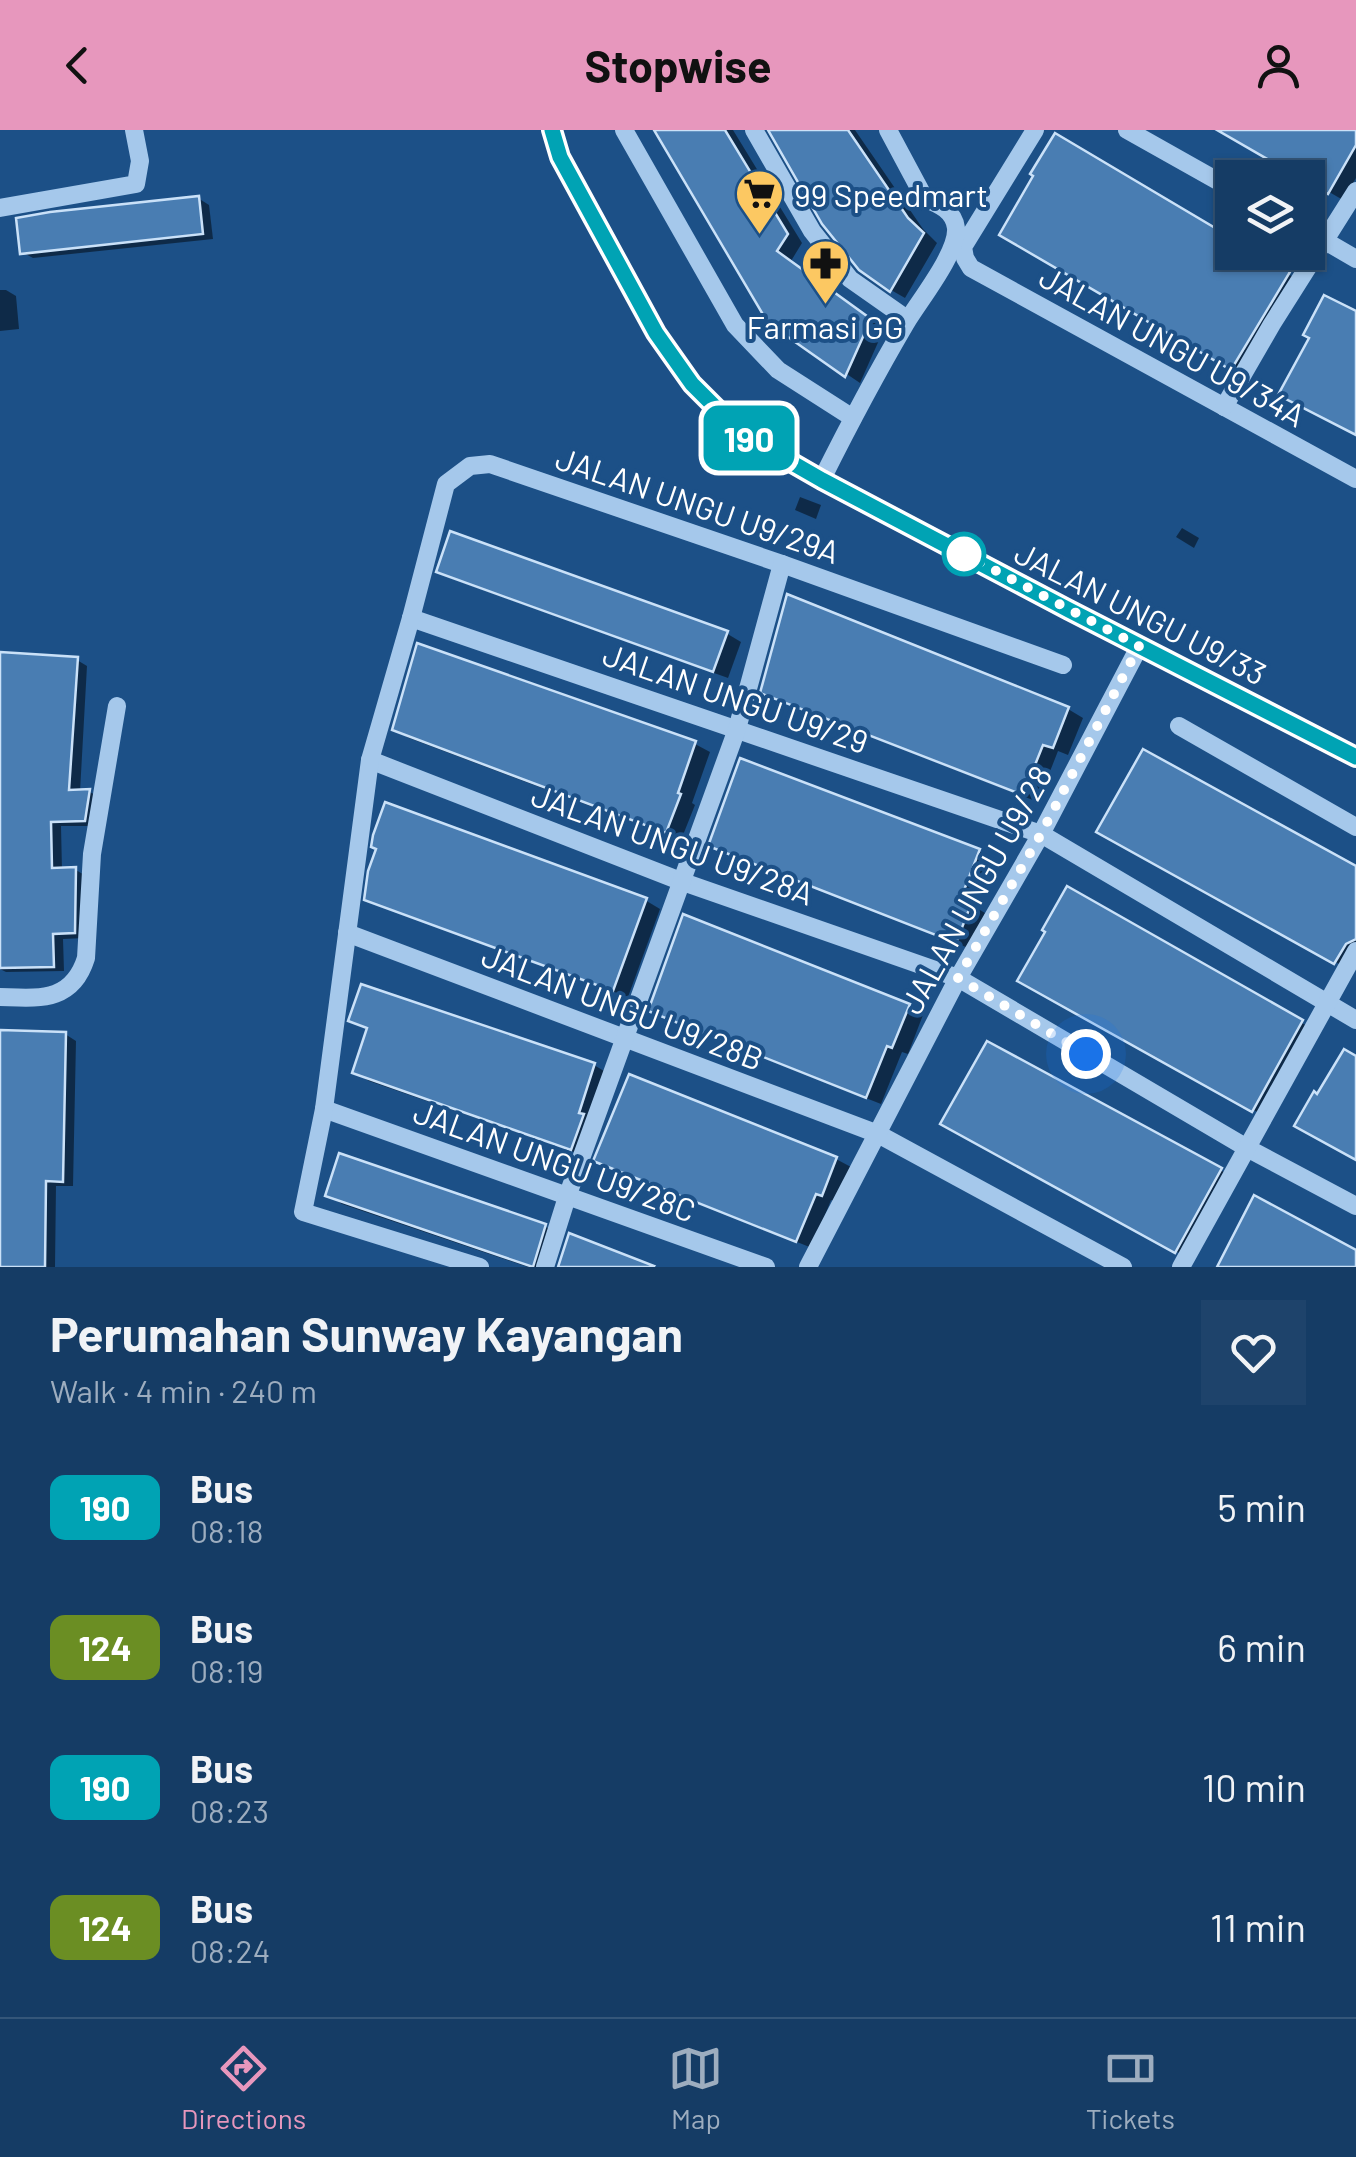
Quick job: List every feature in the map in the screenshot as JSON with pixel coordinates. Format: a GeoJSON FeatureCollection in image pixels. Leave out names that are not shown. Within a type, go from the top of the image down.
{"type":"FeatureCollection","features":[{"type":"Feature","properties":{"kind":"street"},"geometry":{"type":"LineString","coordinates":[[0,208],[136,184],[140,161],[134,130]]}},
{"type":"Feature","properties":{"kind":"street","name":"JALAN UNGU U9/33"},"geometry":{"type":"LineString","coordinates":[[552,130],[560,157],[656,333],[692,384],[742,434],[822,480],[1356,757]]}},
{"type":"Feature","properties":{"kind":"street"},"geometry":{"type":"LineString","coordinates":[[624,130],[734,325],[778,370],[853,418]]}},
{"type":"Feature","properties":{"kind":"street"},"geometry":{"type":"LineString","coordinates":[[754,130],[812,230],[850,280],[908,320]]}},
{"type":"Feature","properties":{"kind":"street"},"geometry":{"type":"LineString","coordinates":[[822,480],[908,320],[941,269],[956,235],[953,217],[938,203],[924,198],[888,130]]}},
{"type":"Feature","properties":{"kind":"street","name":"JALAN UNGU U9/34A"},"geometry":{"type":"LineString","coordinates":[[1035,130],[963,247],[971,268],[1356,480]]}},
{"type":"Feature","properties":{"kind":"street"},"geometry":{"type":"LineString","coordinates":[[1128,130],[1215,179]]}},
{"type":"Feature","properties":{"kind":"street"},"geometry":{"type":"LineString","coordinates":[[1356,191],[1325,241],[1356,258]]}},
{"type":"Feature","properties":{"kind":"street"},"geometry":{"type":"LineString","coordinates":[[1224,406],[1306,270]]}},
{"type":"Feature","properties":{"kind":"street","name":"JALAN UNGU U9/29A"},"geometry":{"type":"LineString","coordinates":[[480,1267],[303,1212],[324,1110],[370,760],[446,484],[470,466],[490,464],[1063,666]]}},
{"type":"Feature","properties":{"kind":"street"},"geometry":{"type":"LineString","coordinates":[[545,1267],[566,1196],[736,729],[782,564]]}},
{"type":"Feature","properties":{"kind":"street","name":"JALAN UNGU U9/29"},"geometry":{"type":"LineString","coordinates":[[412,618],[1041,834],[1356,1020]]}},
{"type":"Feature","properties":{"kind":"street","name":"JALAN UNGU U9/28"},"geometry":{"type":"LineString","coordinates":[[808,1267],[958,978],[1041,834],[1139,646]]}},
{"type":"Feature","properties":{"kind":"street"},"geometry":{"type":"LineString","coordinates":[[0,997],[50,996],[63,991],[82,968],[86,958],[92,854],[117,706]]}},
{"type":"Feature","properties":{"kind":"street"},"geometry":{"type":"LineString","coordinates":[[1179,726],[1356,827]]}},
{"type":"Feature","properties":{"kind":"street","name":"JALAN UNGU U9/28A"},"geometry":{"type":"LineString","coordinates":[[370,760],[683,882],[958,978],[1247,1148],[1356,1206]]}},
{"type":"Feature","properties":{"kind":"street","name":"JALAN UNGU U9/28B"},"geometry":{"type":"LineString","coordinates":[[348,933],[878,1134],[1122,1267]]}},
{"type":"Feature","properties":{"kind":"street"},"geometry":{"type":"LineString","coordinates":[[1181,1267],[1356,951]]}},
{"type":"Feature","properties":{"kind":"street","name":"JALAN UNGU U9/28C"},"geometry":{"type":"LineString","coordinates":[[324,1110],[766,1267]]}},
{"type":"Feature","properties":{"kind":"building"},"geometry":{"type":"Polygon","coordinates":[[[654,130],[725,130],[788,234],[777,251],[871,319],[845,377],[768,323],[654,130]]]}},
{"type":"Feature","properties":{"kind":"building"},"geometry":{"type":"Polygon","coordinates":[[[768,130],[848,130],[908,218],[924,233],[890,292],[859,270],[822,224],[768,130]]]}},
{"type":"Feature","properties":{"kind":"building"},"geometry":{"type":"Polygon","coordinates":[[[1217,130],[1356,130],[1356,145],[1328,194],[1325,160],[1269,160],[1217,130]]]}},
{"type":"Feature","properties":{"kind":"building"},"geometry":{"type":"Polygon","coordinates":[[[1055,133],[1215,228],[1215,270],[1290,272],[1231,370],[999,235],[1033,176],[1030,174],[1055,133]]]}},
{"type":"Feature","properties":{"kind":"building"},"geometry":{"type":"Polygon","coordinates":[[[199,196],[203,234],[20,254],[16,218],[199,196]]]}},
{"type":"Feature","properties":{"kind":"building"},"geometry":{"type":"Polygon","coordinates":[[[1324,295],[1356,311],[1356,435],[1278,395],[1309,338],[1303,335],[1324,295]]]}},
{"type":"Feature","properties":{"kind":"building"},"geometry":{"type":"Polygon","coordinates":[[[450,531],[728,631],[713,672],[436,572],[450,531]]]}},
{"type":"Feature","properties":{"kind":"building"},"geometry":{"type":"Polygon","coordinates":[[[787,594],[1069,707],[1053,748],[1043,745],[1023,795],[760,693],[787,594]]]}},
{"type":"Feature","properties":{"kind":"building"},"geometry":{"type":"Polygon","coordinates":[[[417,643],[696,741],[666,833],[392,730],[417,643]]]}},
{"type":"Feature","properties":{"kind":"building"},"geometry":{"type":"Polygon","coordinates":[[[0,652],[78,657],[69,790],[90,789],[85,821],[51,822],[52,868],[76,867],[75,933],[53,934],[54,967],[0,968],[0,652]]]}},
{"type":"Feature","properties":{"kind":"building"},"geometry":{"type":"Polygon","coordinates":[[[1143,749],[1356,866],[1356,939],[1346,944],[1334,964],[1096,832],[1143,749]]]}},
{"type":"Feature","properties":{"kind":"building"},"geometry":{"type":"Polygon","coordinates":[[[740,758],[980,849],[961,898],[972,902],[956,943],[708,846],[740,758]]]}},
{"type":"Feature","properties":{"kind":"building"},"geometry":{"type":"Polygon","coordinates":[[[385,802],[647,898],[613,991],[364,900],[376,849],[371,847],[373,835],[385,802]]]}},
{"type":"Feature","properties":{"kind":"building"},"geometry":{"type":"Polygon","coordinates":[[[1067,886],[1303,1020],[1252,1112],[1017,981],[1067,886]]]}},
{"type":"Feature","properties":{"kind":"building"},"geometry":{"type":"Polygon","coordinates":[[[683,914],[910,1004],[892,1048],[887,1046],[866,1098],[648,1011],[683,914]]]}},
{"type":"Feature","properties":{"kind":"building"},"geometry":{"type":"Polygon","coordinates":[[[361,984],[595,1063],[571,1150],[352,1073],[367,1028],[348,1021],[361,984]]]}},
{"type":"Feature","properties":{"kind":"building"},"geometry":{"type":"Polygon","coordinates":[[[0,1030],[66,1032],[63,1182],[46,1181],[45,1267],[0,1267],[0,1030]]]}},
{"type":"Feature","properties":{"kind":"building"},"geometry":{"type":"Polygon","coordinates":[[[987,1041],[1222,1168],[1175,1253],[940,1124],[987,1041]]]}},
{"type":"Feature","properties":{"kind":"building"},"geometry":{"type":"Polygon","coordinates":[[[1344,1049],[1356,1056],[1356,1160],[1294,1126],[1344,1049]]]}},
{"type":"Feature","properties":{"kind":"building"},"geometry":{"type":"Polygon","coordinates":[[[629,1074],[837,1157],[822,1196],[816,1194],[796,1242],[593,1161],[629,1074]]]}},
{"type":"Feature","properties":{"kind":"building"},"geometry":{"type":"Polygon","coordinates":[[[339,1153],[546,1224],[533,1267],[325,1196],[339,1153]]]}},
{"type":"Feature","properties":{"kind":"building"},"geometry":{"type":"Polygon","coordinates":[[[1254,1195],[1356,1250],[1356,1267],[1217,1267],[1254,1195]]]}},
{"type":"Feature","properties":{"kind":"building"},"geometry":{"type":"Polygon","coordinates":[[[569,1233],[654,1266],[558,1267],[569,1233]]]}},
{"type":"Feature","properties":{"kind":"bus line","name":"190"},"geometry":{"type":"LineString","coordinates":[[552,130],[560,157],[656,333],[692,384],[742,434],[1069,610],[1356,757]]}},
{"type":"Feature","properties":{"kind":"place","name":"99 Speedmart"},"geometry":{"type":"Point","coordinates":[759,236]}},
{"type":"Feature","properties":{"kind":"place","name":"Farmasi GG"},"geometry":{"type":"Point","coordinates":[825,306]}},
{"type":"Feature","properties":{"kind":"route"},"geometry":{"type":"LineString","coordinates":[[964,554],[1139,646],[1041,834],[958,978],[1086,1054]]}}]}
